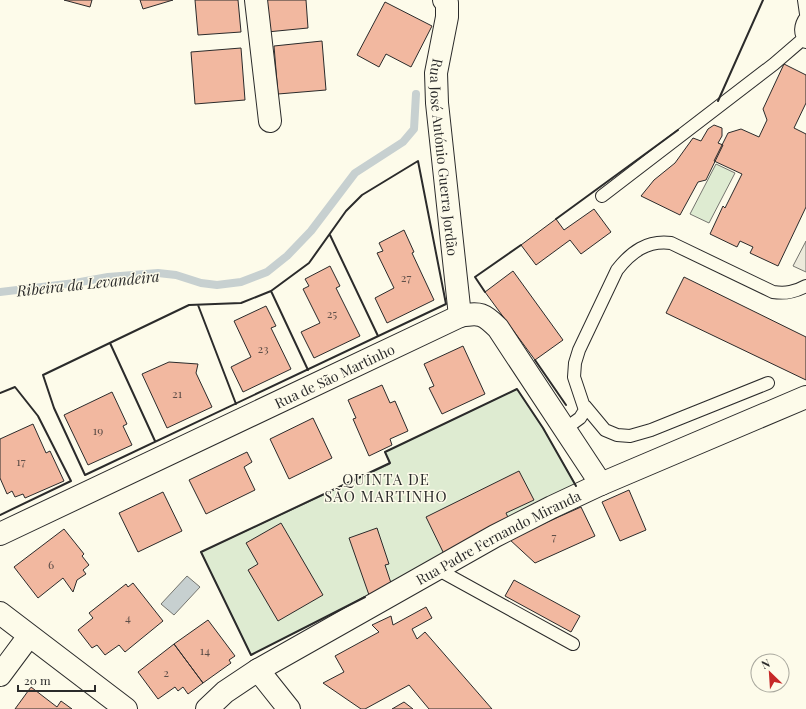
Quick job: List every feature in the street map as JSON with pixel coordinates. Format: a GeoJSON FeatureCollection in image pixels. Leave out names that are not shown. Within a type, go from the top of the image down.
{"type":"FeatureCollection","features":[{"type":"Feature","properties":{"kind":"street"},"geometry":{"type":"LineString","coordinates":[[256,0],[270,121]]}},
{"type":"Feature","properties":{"kind":"street","name":"Rua José António Guerra Jordão"},"geometry":{"type":"LineString","coordinates":[[444,0],[447,3],[447,17],[438,58],[437,103],[460,316]]}},
{"type":"Feature","properties":{"kind":"street","name":"Rua de São Martinho"},"geometry":{"type":"LineString","coordinates":[[0,534],[460,316],[473,313],[482,314],[498,328],[600,484]]}},
{"type":"Feature","properties":{"kind":"street","name":"Rua Padre Fernando Miranda"},"geometry":{"type":"LineString","coordinates":[[207,709],[225,692],[258,670],[495,536],[600,484],[806,397]]}},
{"type":"Feature","properties":{"kind":"street"},"geometry":{"type":"LineString","coordinates":[[0,613],[126,709]]}},
{"type":"Feature","properties":{"kind":"street"},"geometry":{"type":"LineString","coordinates":[[0,675],[30,636]]}},
{"type":"Feature","properties":{"kind":"street"},"geometry":{"type":"LineString","coordinates":[[258,670],[289,709]]}},
{"type":"Feature","properties":{"kind":"lane"},"geometry":{"type":"LineString","coordinates":[[804,0],[806,14]]}},
{"type":"Feature","properties":{"kind":"lane"},"geometry":{"type":"LineString","coordinates":[[602,196],[805,41],[801,27],[806,17]]}},
{"type":"Feature","properties":{"kind":"lane"},"geometry":{"type":"LineString","coordinates":[[768,383],[651,430],[630,436],[617,435],[605,430],[585,406],[577,389],[574,377],[579,350],[617,270],[631,255],[649,243],[660,241],[671,243],[774,292],[784,294],[795,292],[806,286]]}},
{"type":"Feature","properties":{"kind":"lane"},"geometry":{"type":"LineString","coordinates":[[565,429],[580,418],[585,406]]}},
{"type":"Feature","properties":{"kind":"lane"},"geometry":{"type":"LineString","coordinates":[[437,569],[573,644]]}},
{"type":"Feature","properties":{"kind":"green space"},"geometry":{"type":"Polygon","coordinates":[[[716,164],[735,173],[709,223],[690,214],[716,164]]]}},
{"type":"Feature","properties":{"kind":"green space"},"geometry":{"type":"Polygon","coordinates":[[[517,389],[543,428],[578,489],[251,655],[201,552],[390,464],[385,452],[517,389]]]}},
{"type":"Feature","properties":{"kind":"shaded area"},"geometry":{"type":"Polygon","coordinates":[[[806,241],[806,272],[793,266],[806,241]]]}},
{"type":"Feature","properties":{"kind":"shaded area"},"geometry":{"type":"Polygon","coordinates":[[[187,576],[200,587],[174,615],[161,604],[187,576]]]}},
{"type":"Feature","properties":{"kind":"building"},"geometry":{"type":"Polygon","coordinates":[[[64,0],[92,0],[90,7],[64,0]]]}},
{"type":"Feature","properties":{"kind":"building"},"geometry":{"type":"Polygon","coordinates":[[[140,0],[173,0],[143,9],[140,0]]]}},
{"type":"Feature","properties":{"kind":"building"},"geometry":{"type":"Polygon","coordinates":[[[195,0],[238,0],[241,32],[198,35],[195,0]]]}},
{"type":"Feature","properties":{"kind":"building"},"geometry":{"type":"Polygon","coordinates":[[[264,0],[306,0],[308,28],[267,32],[264,0]]]}},
{"type":"Feature","properties":{"kind":"building"},"geometry":{"type":"Polygon","coordinates":[[[385,2],[432,26],[411,67],[386,54],[379,67],[357,55],[385,2]]]}},
{"type":"Feature","properties":{"kind":"building"},"geometry":{"type":"Polygon","coordinates":[[[322,41],[326,90],[278,94],[274,46],[322,41]]]}},
{"type":"Feature","properties":{"kind":"building"},"geometry":{"type":"Polygon","coordinates":[[[241,48],[245,100],[195,104],[191,52],[241,48]]]}},
{"type":"Feature","properties":{"kind":"building"},"geometry":{"type":"Polygon","coordinates":[[[784,64],[806,75],[806,103],[794,128],[806,134],[806,207],[778,266],[750,253],[753,247],[740,241],[737,247],[710,234],[723,206],[725,208],[742,174],[714,161],[728,133],[741,129],[759,137],[767,120],[763,109],[784,64]]]}},
{"type":"Feature","properties":{"kind":"building"},"geometry":{"type":"Polygon","coordinates":[[[714,125],[722,128],[722,136],[718,143],[723,145],[706,180],[698,182],[680,215],[641,196],[654,180],[675,163],[693,138],[701,141],[708,129],[714,125]]]}},
{"type":"Feature","properties":{"kind":"building"},"geometry":{"type":"Polygon","coordinates":[[[594,209],[611,232],[581,254],[570,240],[536,265],[521,245],[556,219],[564,230],[594,209]]]}},
{"type":"Feature","properties":{"kind":"building"},"geometry":{"type":"Polygon","coordinates":[[[404,230],[414,252],[412,253],[434,300],[387,323],[375,298],[394,288],[377,253],[383,251],[379,243],[404,230]]]}},
{"type":"Feature","properties":{"kind":"building"},"geometry":{"type":"Polygon","coordinates":[[[330,266],[340,286],[336,288],[360,336],[314,358],[301,332],[320,323],[303,289],[309,286],[305,279],[330,266]]]}},
{"type":"Feature","properties":{"kind":"building"},"geometry":{"type":"Polygon","coordinates":[[[513,271],[563,340],[535,360],[485,292],[513,271]]]}},
{"type":"Feature","properties":{"kind":"building"},"geometry":{"type":"Polygon","coordinates":[[[684,277],[806,337],[806,380],[666,313],[684,277]]]}},
{"type":"Feature","properties":{"kind":"building"},"geometry":{"type":"Polygon","coordinates":[[[266,306],[276,326],[271,328],[291,369],[243,392],[231,367],[251,357],[234,321],[266,306]]]}},
{"type":"Feature","properties":{"kind":"building"},"geometry":{"type":"Polygon","coordinates":[[[463,346],[485,394],[442,414],[429,388],[434,386],[424,364],[463,346]]]}},
{"type":"Feature","properties":{"kind":"building"},"geometry":{"type":"Polygon","coordinates":[[[169,362],[198,364],[196,373],[212,407],[167,428],[142,374],[169,362]]]}},
{"type":"Feature","properties":{"kind":"building"},"geometry":{"type":"Polygon","coordinates":[[[382,385],[390,403],[395,401],[408,431],[390,439],[392,445],[369,456],[353,419],[356,418],[348,400],[382,385]]]}},
{"type":"Feature","properties":{"kind":"building"},"geometry":{"type":"Polygon","coordinates":[[[112,392],[127,424],[123,426],[132,445],[88,465],[64,415],[112,392]]]}},
{"type":"Feature","properties":{"kind":"building"},"geometry":{"type":"Polygon","coordinates":[[[313,418],[332,458],[289,479],[270,439],[313,418]]]}},
{"type":"Feature","properties":{"kind":"building"},"geometry":{"type":"Polygon","coordinates":[[[33,424],[46,453],[50,451],[64,481],[25,498],[23,494],[15,497],[12,491],[7,494],[0,478],[0,439],[33,424]]]}},
{"type":"Feature","properties":{"kind":"building"},"geometry":{"type":"Polygon","coordinates":[[[247,452],[252,462],[244,467],[255,490],[206,514],[189,480],[247,452]]]}},
{"type":"Feature","properties":{"kind":"building"},"geometry":{"type":"Polygon","coordinates":[[[519,471],[534,500],[506,513],[511,524],[445,556],[426,517],[519,471]]]}},
{"type":"Feature","properties":{"kind":"building"},"geometry":{"type":"Polygon","coordinates":[[[629,490],[646,530],[620,541],[602,502],[629,490]]]}},
{"type":"Feature","properties":{"kind":"building"},"geometry":{"type":"Polygon","coordinates":[[[163,492],[182,531],[138,552],[119,513],[163,492]]]}},
{"type":"Feature","properties":{"kind":"building"},"geometry":{"type":"Polygon","coordinates":[[[581,507],[595,536],[535,563],[509,539],[581,507]]]}},
{"type":"Feature","properties":{"kind":"building"},"geometry":{"type":"Polygon","coordinates":[[[281,523],[323,595],[278,621],[248,570],[258,564],[246,543],[281,523]]]}},
{"type":"Feature","properties":{"kind":"building"},"geometry":{"type":"Polygon","coordinates":[[[377,528],[389,564],[385,565],[391,583],[369,595],[349,538],[377,528]]]}},
{"type":"Feature","properties":{"kind":"building"},"geometry":{"type":"Polygon","coordinates":[[[64,529],[84,554],[82,556],[89,565],[83,570],[86,574],[77,580],[73,592],[63,578],[38,598],[14,567],[64,529]]]}},
{"type":"Feature","properties":{"kind":"building"},"geometry":{"type":"Polygon","coordinates":[[[514,580],[580,616],[571,632],[505,596],[514,580]]]}},
{"type":"Feature","properties":{"kind":"building"},"geometry":{"type":"Polygon","coordinates":[[[133,583],[163,621],[125,652],[119,645],[105,655],[97,645],[92,648],[78,630],[93,618],[89,613],[126,584],[128,587],[133,583]]]}},
{"type":"Feature","properties":{"kind":"building"},"geometry":{"type":"Polygon","coordinates":[[[426,607],[432,618],[412,629],[417,639],[425,632],[492,709],[429,709],[409,685],[365,709],[361,709],[323,683],[344,672],[335,656],[379,632],[372,625],[391,616],[393,625],[426,607]]]}},
{"type":"Feature","properties":{"kind":"building"},"geometry":{"type":"Polygon","coordinates":[[[208,620],[235,656],[229,660],[231,663],[203,683],[174,644],[208,620]]]}},
{"type":"Feature","properties":{"kind":"building"},"geometry":{"type":"Polygon","coordinates":[[[174,644],[203,683],[188,694],[183,687],[178,691],[175,687],[158,699],[138,672],[174,644]]]}},
{"type":"Feature","properties":{"kind":"building"},"geometry":{"type":"Polygon","coordinates":[[[31,687],[57,707],[61,701],[72,709],[15,709],[31,687]]]}},
{"type":"Feature","properties":{"kind":"building"},"geometry":{"type":"Polygon","coordinates":[[[404,702],[413,709],[392,709],[404,702]]]}},
{"type":"Feature","properties":{"kind":"waterway","name":"Ribeira da Levandeira"},"geometry":{"type":"LineString","coordinates":[[0,292],[75,283],[108,277],[158,273],[176,275],[201,283],[217,285],[241,282],[267,272],[287,256],[311,231],[355,173],[403,142],[414,129],[416,94]]}},
{"type":"Feature","properties":{"kind":"wall"},"geometry":{"type":"LineString","coordinates":[[718,101],[763,0]]}},
{"type":"Feature","properties":{"kind":"wall"},"geometry":{"type":"LineString","coordinates":[[556,219],[678,130]]}},
{"type":"Feature","properties":{"kind":"wall"},"geometry":{"type":"LineString","coordinates":[[418,161],[446,304],[85,475],[54,408],[43,375],[189,305],[241,303],[271,291],[309,263],[346,211],[362,195],[418,161]]}},
{"type":"Feature","properties":{"kind":"wall"},"geometry":{"type":"LineString","coordinates":[[330,235],[378,336]]}},
{"type":"Feature","properties":{"kind":"wall"},"geometry":{"type":"LineString","coordinates":[[485,292],[475,277],[521,245]]}},
{"type":"Feature","properties":{"kind":"wall"},"geometry":{"type":"LineString","coordinates":[[271,291],[308,370]]}},
{"type":"Feature","properties":{"kind":"wall"},"geometry":{"type":"LineString","coordinates":[[198,305],[236,404]]}},
{"type":"Feature","properties":{"kind":"wall"},"geometry":{"type":"LineString","coordinates":[[110,343],[155,441]]}},
{"type":"Feature","properties":{"kind":"wall"},"geometry":{"type":"LineString","coordinates":[[535,360],[566,405]]}},
{"type":"Feature","properties":{"kind":"wall"},"geometry":{"type":"LineString","coordinates":[[0,393],[15,387],[38,416],[71,481],[0,515]]}},
{"type":"Feature","properties":{"kind":"wall"},"geometry":{"type":"LineString","coordinates":[[365,597],[251,655],[201,552],[390,463],[385,452],[517,389],[543,428],[576,486]]}},
{"type":"Feature","properties":{"kind":"district","name":"QUINTA DE SÃO MARTINHO"},"geometry":{"type":"Point","coordinates":[386,488]}}]}
